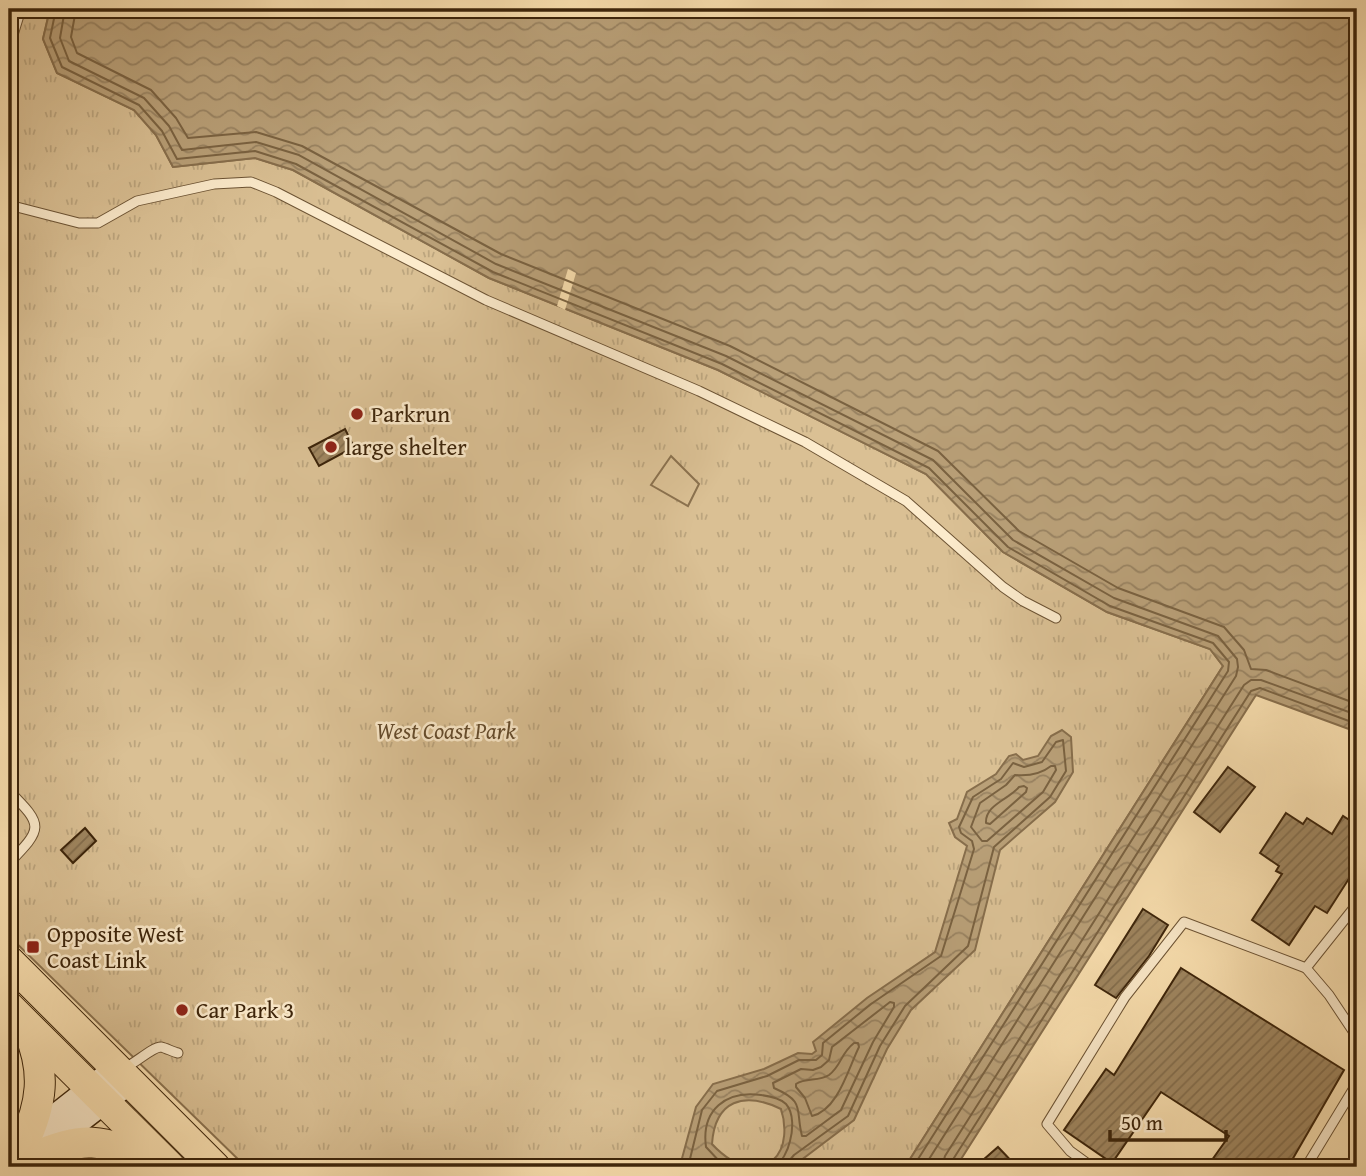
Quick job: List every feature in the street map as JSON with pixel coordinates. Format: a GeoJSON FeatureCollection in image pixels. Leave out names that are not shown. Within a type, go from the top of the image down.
{"type":"FeatureCollection","features":[{"type":"Feature","properties":{"kind":"highway"},"geometry":{"type":"LineString","coordinates":[[9,961],[215,1167]]}},
{"type":"Feature","properties":{"kind":"highway"},"geometry":{"type":"LineString","coordinates":[[17,1015],[167,1167]]}},
{"type":"Feature","properties":{"kind":"highway"},"geometry":{"type":"LineString","coordinates":[[17,1015],[37,1051],[41,1067],[36,1111],[20,1155]]}},
{"type":"Feature","properties":{"kind":"highway"},"geometry":{"type":"LineString","coordinates":[[20,1155],[90,1141],[127,1150],[167,1167]]}},
{"type":"Feature","properties":{"kind":"main road"},"geometry":{"type":"LineString","coordinates":[[20,1155],[122,1076]]}},
{"type":"Feature","properties":{"kind":"lane"},"geometry":{"type":"LineString","coordinates":[[9,48],[21,9]]}},
{"type":"Feature","properties":{"kind":"lane"},"geometry":{"type":"LineString","coordinates":[[9,205],[79,223],[99,223],[137,201],[214,184],[251,183],[276,192],[486,300],[699,391],[805,442],[906,500],[1003,587],[1056,618]]}},
{"type":"Feature","properties":{"kind":"lane"},"geometry":{"type":"LineString","coordinates":[[9,791],[26,809],[35,834],[9,863]]}},
{"type":"Feature","properties":{"kind":"lane"},"geometry":{"type":"LineString","coordinates":[[1306,968],[1357,904]]}},
{"type":"Feature","properties":{"kind":"lane"},"geometry":{"type":"LineString","coordinates":[[1092,1167],[1070,1151],[1047,1124],[1125,997],[1184,922],[1306,968],[1329,995],[1357,1037]]}},
{"type":"Feature","properties":{"kind":"lane"},"geometry":{"type":"LineString","coordinates":[[122,1076],[155,1049],[162,1047],[178,1054]]}},
{"type":"Feature","properties":{"kind":"lane"},"geometry":{"type":"LineString","coordinates":[[1306,1167],[1357,1083]]}},
{"type":"Feature","properties":{"kind":"green space","name":"West Coast Park"},"geometry":{"type":"Polygon","coordinates":[[[9,9],[50,9],[43,39],[57,73],[134,110],[156,135],[173,167],[255,158],[293,170],[489,278],[718,370],[926,474],[1003,552],[1107,612],[1210,649],[1223,666],[905,1167],[246,1167],[9,936],[9,9]]]}},
{"type":"Feature","properties":{"kind":"green space"},"geometry":{"type":"Polygon","coordinates":[[[671,456],[699,484],[688,506],[651,485],[671,456]]]}},
{"type":"Feature","properties":{"kind":"water"},"geometry":{"type":"Polygon","coordinates":[[[50,9],[1357,9],[1357,732],[1256,695],[956,1167],[905,1167],[1223,666],[1210,649],[1107,612],[1003,552],[926,474],[718,370],[489,278],[293,170],[255,158],[173,167],[156,135],[134,110],[57,73],[43,39],[50,9]]]}},
{"type":"Feature","properties":{"kind":"water"},"geometry":{"type":"Polygon","coordinates":[[[1062,730],[1071,737],[1073,772],[1055,802],[1000,850],[975,950],[911,1010],[887,1049],[854,1120],[792,1167],[757,1167],[773,1160],[781,1149],[784,1122],[781,1109],[755,1101],[734,1103],[719,1117],[712,1144],[731,1160],[754,1167],[682,1167],[681,1162],[696,1107],[713,1084],[764,1069],[798,1053],[812,1054],[816,1051],[813,1042],[867,998],[935,952],[967,846],[955,837],[949,823],[957,819],[967,792],[996,774],[1009,756],[1016,754],[1023,760],[1038,756],[1051,736],[1062,730]]]}},
{"type":"Feature","properties":{"kind":"pier"},"geometry":{"type":"Polygon","coordinates":[[[568,269],[576,273],[565,310],[557,306],[568,269]]]}},
{"type":"Feature","properties":{"kind":"building","name":"large shelter"},"geometry":{"type":"Polygon","coordinates":[[[345,429],[354,447],[319,466],[309,448],[345,429]]]}},
{"type":"Feature","properties":{"kind":"building"},"geometry":{"type":"Polygon","coordinates":[[[1228,767],[1255,787],[1220,832],[1194,812],[1228,767]]]}},
{"type":"Feature","properties":{"kind":"building"},"geometry":{"type":"Polygon","coordinates":[[[1286,813],[1303,824],[1307,818],[1332,834],[1343,816],[1357,825],[1357,866],[1327,913],[1315,906],[1289,945],[1252,920],[1282,874],[1276,871],[1279,866],[1260,853],[1286,813]]]}},
{"type":"Feature","properties":{"kind":"building"},"geometry":{"type":"Polygon","coordinates":[[[85,828],[96,841],[73,863],[61,850],[85,828]]]}},
{"type":"Feature","properties":{"kind":"building"},"geometry":{"type":"Polygon","coordinates":[[[1143,909],[1168,925],[1149,956],[1116,998],[1095,985],[1143,909]]]}},
{"type":"Feature","properties":{"kind":"building"},"geometry":{"type":"Polygon","coordinates":[[[1181,968],[1344,1070],[1288,1167],[1207,1167],[1229,1136],[1161,1092],[1112,1163],[1064,1130],[1106,1069],[1114,1075],[1181,968]]]}},
{"type":"Feature","properties":{"kind":"building"},"geometry":{"type":"Polygon","coordinates":[[[998,1147],[1017,1167],[975,1167],[998,1147]]]}},
{"type":"Feature","properties":{"kind":"place","name":"Parkrun"},"geometry":{"type":"Point","coordinates":[357,414]}},
{"type":"Feature","properties":{"kind":"place","name":"large shelter"},"geometry":{"type":"Point","coordinates":[331,447]}},
{"type":"Feature","properties":{"kind":"place","name":"Opposite West Coast Link"},"geometry":{"type":"Point","coordinates":[33,947]}},
{"type":"Feature","properties":{"kind":"place","name":"Car Park 3"},"geometry":{"type":"Point","coordinates":[182,1010]}}]}
